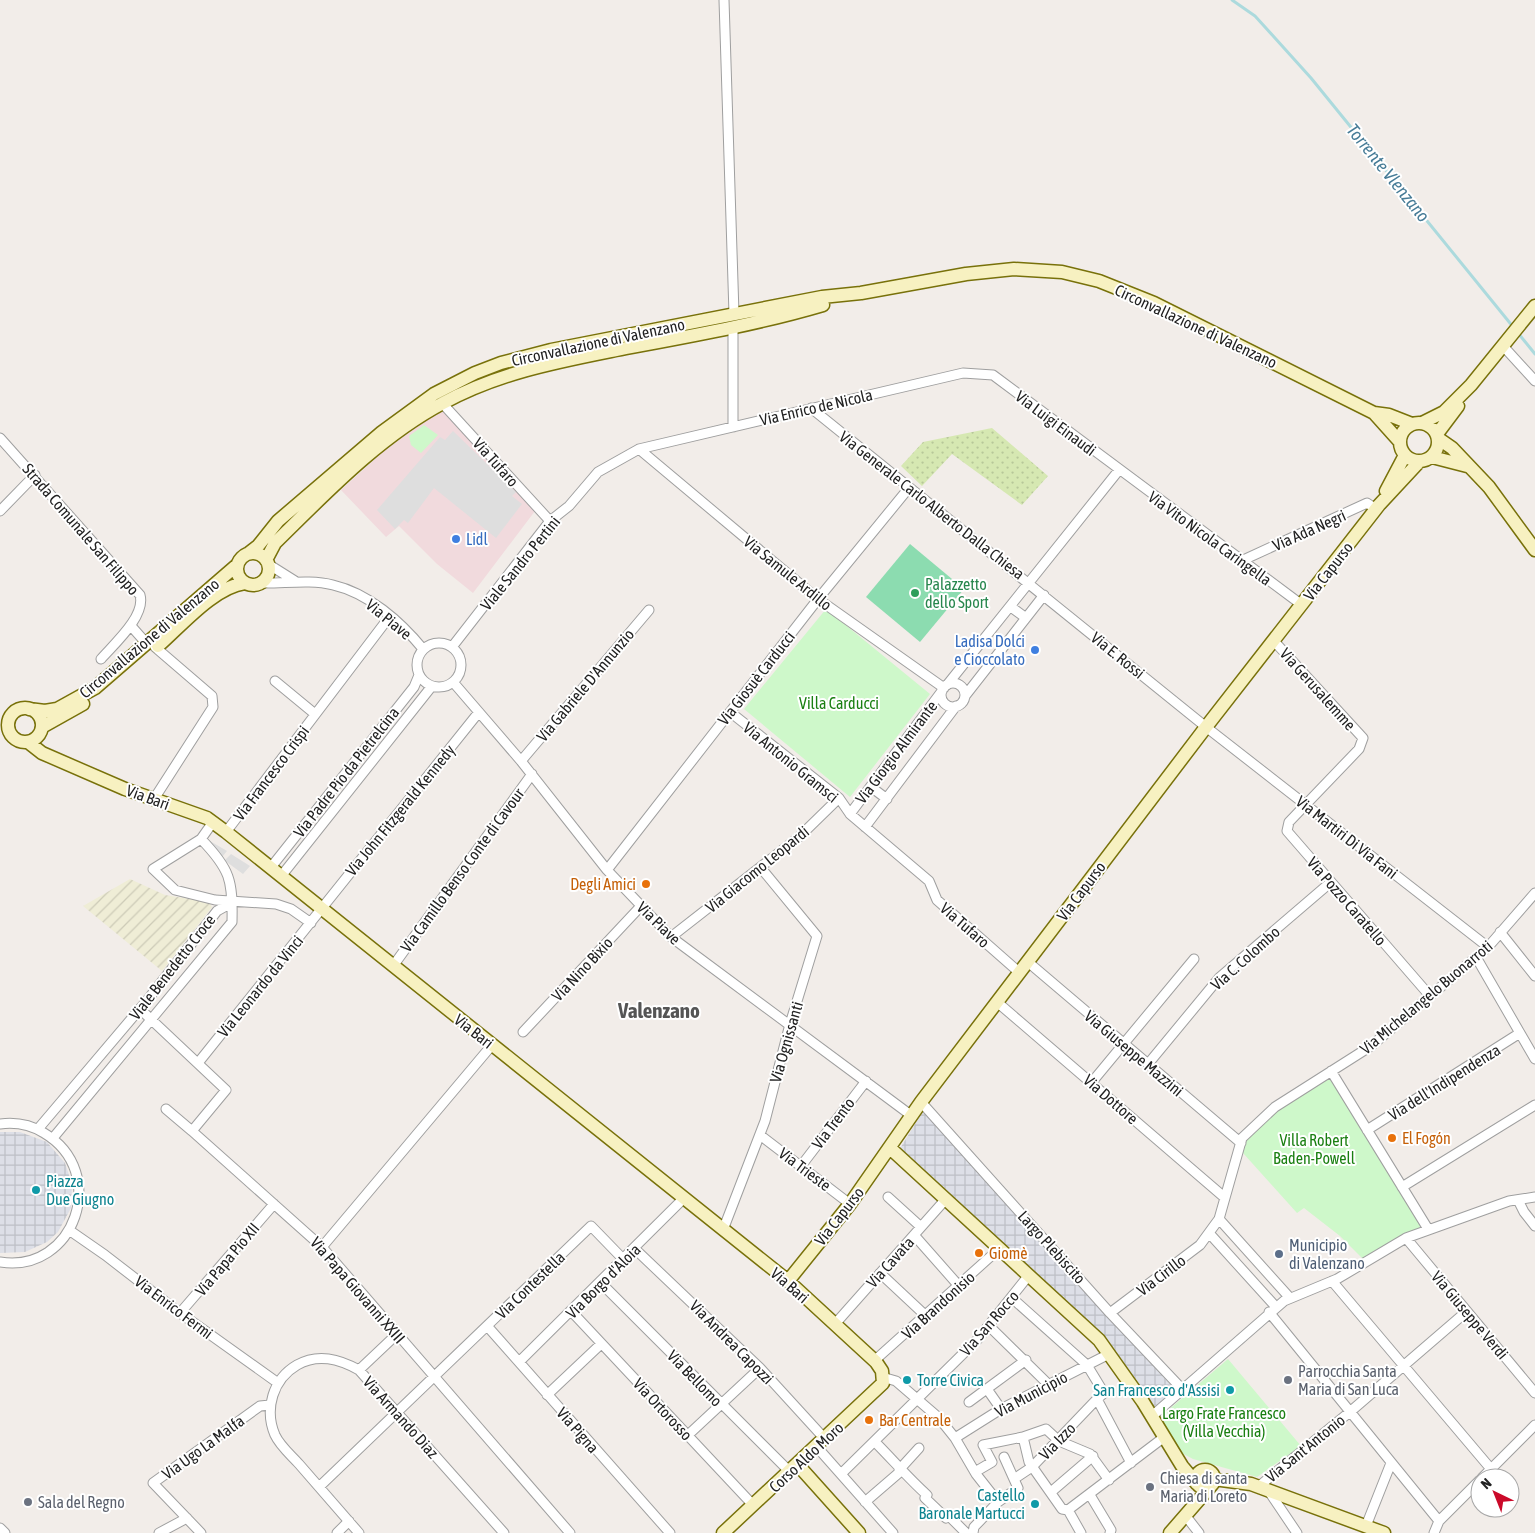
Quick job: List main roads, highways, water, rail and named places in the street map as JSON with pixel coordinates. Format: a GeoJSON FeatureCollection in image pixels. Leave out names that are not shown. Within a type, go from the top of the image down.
{"type":"FeatureCollection","features":[{"type":"Feature","properties":{"kind":"waterway","name":"Torrente Vlenzano"},"geometry":{"type":"LineString","coordinates":[[1232,0],[1255,16],[1311,78],[1514,328]]}},
{"type":"Feature","properties":{"kind":"waterway","name":"Torrente Vlenzano"},"geometry":{"type":"LineString","coordinates":[[1518,333],[1535,354]]}},
{"type":"Feature","properties":{"kind":"place","name":"Lidl"},"geometry":{"type":"Point","coordinates":[456,539]}},
{"type":"Feature","properties":{"kind":"place","name":"Palazzetto dello Sport"},"geometry":{"type":"Point","coordinates":[915,593]}},
{"type":"Feature","properties":{"kind":"place","name":"Ladisa Dolci e Cioccolato"},"geometry":{"type":"Point","coordinates":[1035,650]}},
{"type":"Feature","properties":{"kind":"place","name":"Degli Amici"},"geometry":{"type":"Point","coordinates":[646,884]}},
{"type":"Feature","properties":{"kind":"place","name":"El Fogón"},"geometry":{"type":"Point","coordinates":[1392,1138]}},
{"type":"Feature","properties":{"kind":"place","name":"Piazza Due Giugno"},"geometry":{"type":"Point","coordinates":[36,1190]}},
{"type":"Feature","properties":{"kind":"place","name":"Giomè"},"geometry":{"type":"Point","coordinates":[979,1253]}},
{"type":"Feature","properties":{"kind":"place","name":"Municipio di Valenzano"},"geometry":{"type":"Point","coordinates":[1279,1254]}},
{"type":"Feature","properties":{"kind":"place","name":"Torre Civica"},"geometry":{"type":"Point","coordinates":[907,1380]}},
{"type":"Feature","properties":{"kind":"place","name":"Parrocchia Santa Maria di San Luca"},"geometry":{"type":"Point","coordinates":[1288,1380]}},
{"type":"Feature","properties":{"kind":"place","name":"San Francesco d'Assisi"},"geometry":{"type":"Point","coordinates":[1230,1390]}},
{"type":"Feature","properties":{"kind":"place","name":"Bar Centrale"},"geometry":{"type":"Point","coordinates":[869,1420]}},
{"type":"Feature","properties":{"kind":"place","name":"Chiesa di santa Maria di Loreto"},"geometry":{"type":"Point","coordinates":[1150,1487]}},
{"type":"Feature","properties":{"kind":"place","name":"Sala del Regno"},"geometry":{"type":"Point","coordinates":[28,1502]}},
{"type":"Feature","properties":{"kind":"place","name":"Castello Baronale Martucci"},"geometry":{"type":"Point","coordinates":[1035,1504]}},
{"type":"Feature","properties":{"kind":"district","name":"Valenzano"},"geometry":{"type":"Point","coordinates":[659,1011]}},
{"type":"Feature","properties":{"kind":"park label","name":"Villa Carducci"},"geometry":{"type":"Point","coordinates":[839,703]}},
{"type":"Feature","properties":{"kind":"park label","name":"Villa Robert Baden-Powell"},"geometry":{"type":"Point","coordinates":[1314,1149]}},
{"type":"Feature","properties":{"kind":"park label","name":"Largo Frate Francesco (Villa Vecchia)"},"geometry":{"type":"Point","coordinates":[1224,1422]}}]}
